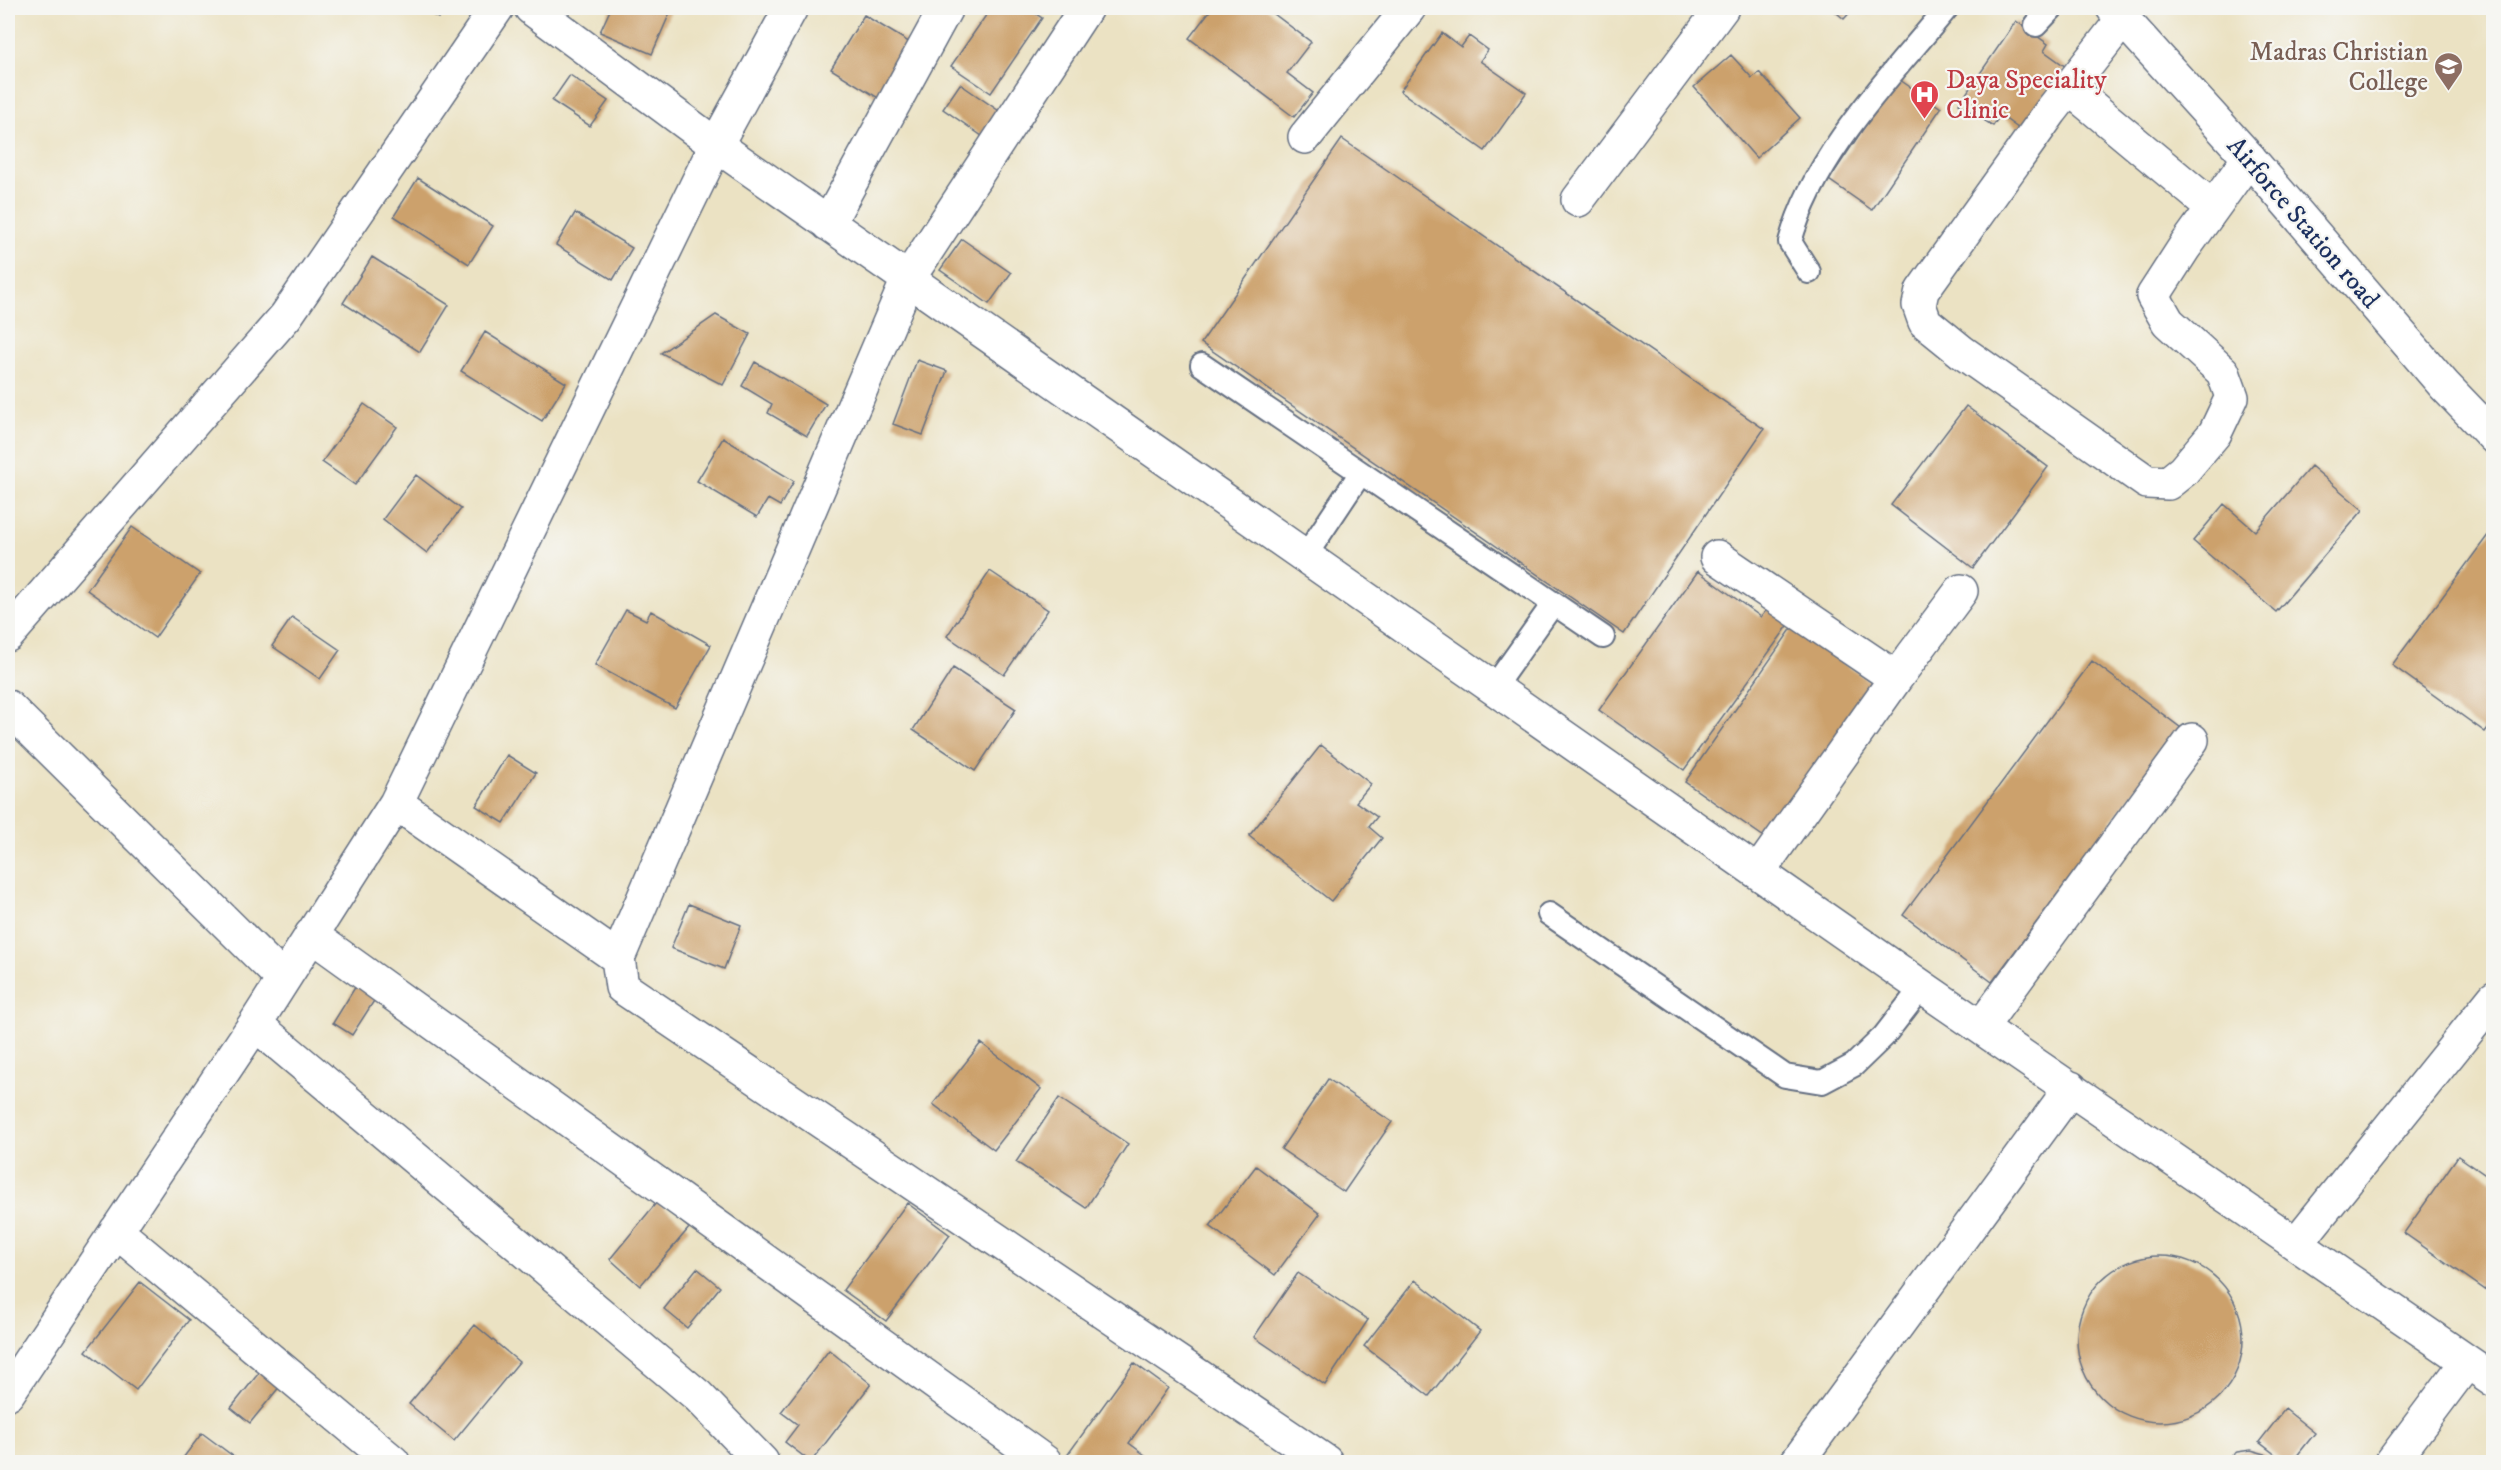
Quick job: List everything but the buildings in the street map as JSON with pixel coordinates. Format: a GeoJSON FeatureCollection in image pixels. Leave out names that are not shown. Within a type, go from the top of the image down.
{"type":"FeatureCollection","features":[{"type":"Feature","properties":{"kind":"street"},"geometry":{"type":"LineString","coordinates":[[8,635],[286,316],[497,8]]}},
{"type":"Feature","properties":{"kind":"street"},"geometry":{"type":"LineString","coordinates":[[531,8],[716,145],[828,224],[1759,871],[1922,987],[1982,1026],[2480,1371],[2392,1462]]}},
{"type":"Feature","properties":{"kind":"street"},"geometry":{"type":"LineString","coordinates":[[8,1393],[255,1024],[396,803],[716,145],[791,8]]}},
{"type":"Feature","properties":{"kind":"street"},"geometry":{"type":"LineString","coordinates":[[828,224],[946,8]]}},
{"type":"Feature","properties":{"kind":"street"},"geometry":{"type":"LineString","coordinates":[[1086,8],[908,279],[618,958],[622,987],[1326,1462]]}},
{"type":"Feature","properties":{"kind":"street"},"geometry":{"type":"LineString","coordinates":[[1305,137],[1409,8]]}},
{"type":"Feature","properties":{"kind":"street"},"geometry":{"type":"LineString","coordinates":[[1578,200],[1722,8]]}},
{"type":"Feature","properties":{"kind":"street"},"geometry":{"type":"LineString","coordinates":[[2118,13],[2069,88],[1922,291],[1919,305],[1924,322],[1962,352],[2147,482],[2168,483],[2183,471],[2216,433],[2232,397],[2223,372],[2168,322],[2153,296],[2212,207],[2249,158]]}},
{"type":"Feature","properties":{"kind":"street","name":"Airforce Station road"},"geometry":{"type":"LineString","coordinates":[[2118,13],[2249,158],[2444,385],[2493,437]]}},
{"type":"Feature","properties":{"kind":"street"},"geometry":{"type":"LineString","coordinates":[[2069,88],[2212,207]]}},
{"type":"Feature","properties":{"kind":"street"},"geometry":{"type":"LineString","coordinates":[[1717,557],[1896,678]]}},
{"type":"Feature","properties":{"kind":"street"},"geometry":{"type":"LineString","coordinates":[[1759,871],[1896,678],[1961,591]]}},
{"type":"Feature","properties":{"kind":"street"},"geometry":{"type":"LineString","coordinates":[[12,723],[283,979]]}},
{"type":"Feature","properties":{"kind":"street"},"geometry":{"type":"LineString","coordinates":[[1982,1026],[2192,740]]}},
{"type":"Feature","properties":{"kind":"street"},"geometry":{"type":"LineString","coordinates":[[396,803],[618,958]]}},
{"type":"Feature","properties":{"kind":"street"},"geometry":{"type":"LineString","coordinates":[[311,935],[1045,1462]]}},
{"type":"Feature","properties":{"kind":"street"},"geometry":{"type":"LineString","coordinates":[[2296,1244],[2493,998]]}},
{"type":"Feature","properties":{"kind":"street"},"geometry":{"type":"LineString","coordinates":[[255,1024],[698,1396],[762,1462]]}},
{"type":"Feature","properties":{"kind":"street"},"geometry":{"type":"LineString","coordinates":[[1797,1462],[2071,1088]]}},
{"type":"Feature","properties":{"kind":"street"},"geometry":{"type":"LineString","coordinates":[[116,1231],[393,1462]]}},
{"type":"Feature","properties":{"kind":"lane"},"geometry":{"type":"LineString","coordinates":[[1809,272],[1790,242],[1798,215],[1850,127],[1947,8]]}},
{"type":"Feature","properties":{"kind":"lane"},"geometry":{"type":"LineString","coordinates":[[2036,25],[2052,8]]}},
{"type":"Feature","properties":{"kind":"lane"},"geometry":{"type":"LineString","coordinates":[[1202,365],[1603,637]]}},
{"type":"Feature","properties":{"kind":"lane"},"geometry":{"type":"LineString","coordinates":[[1305,555],[1360,474]]}},
{"type":"Feature","properties":{"kind":"lane"},"geometry":{"type":"LineString","coordinates":[[1494,687],[1553,604]]}},
{"type":"Feature","properties":{"kind":"lane"},"geometry":{"type":"LineString","coordinates":[[1549,915],[1785,1076],[1822,1082],[1854,1065],[1884,1036],[1922,987]]}},
{"type":"Feature","properties":{"kind":"place","name":"Madras Christian College"},"geometry":{"type":"Point","coordinates":[2449,92]}},
{"type":"Feature","properties":{"kind":"place","name":"Daya Speciality Clinic"},"geometry":{"type":"Point","coordinates":[1925,120]}}]}
